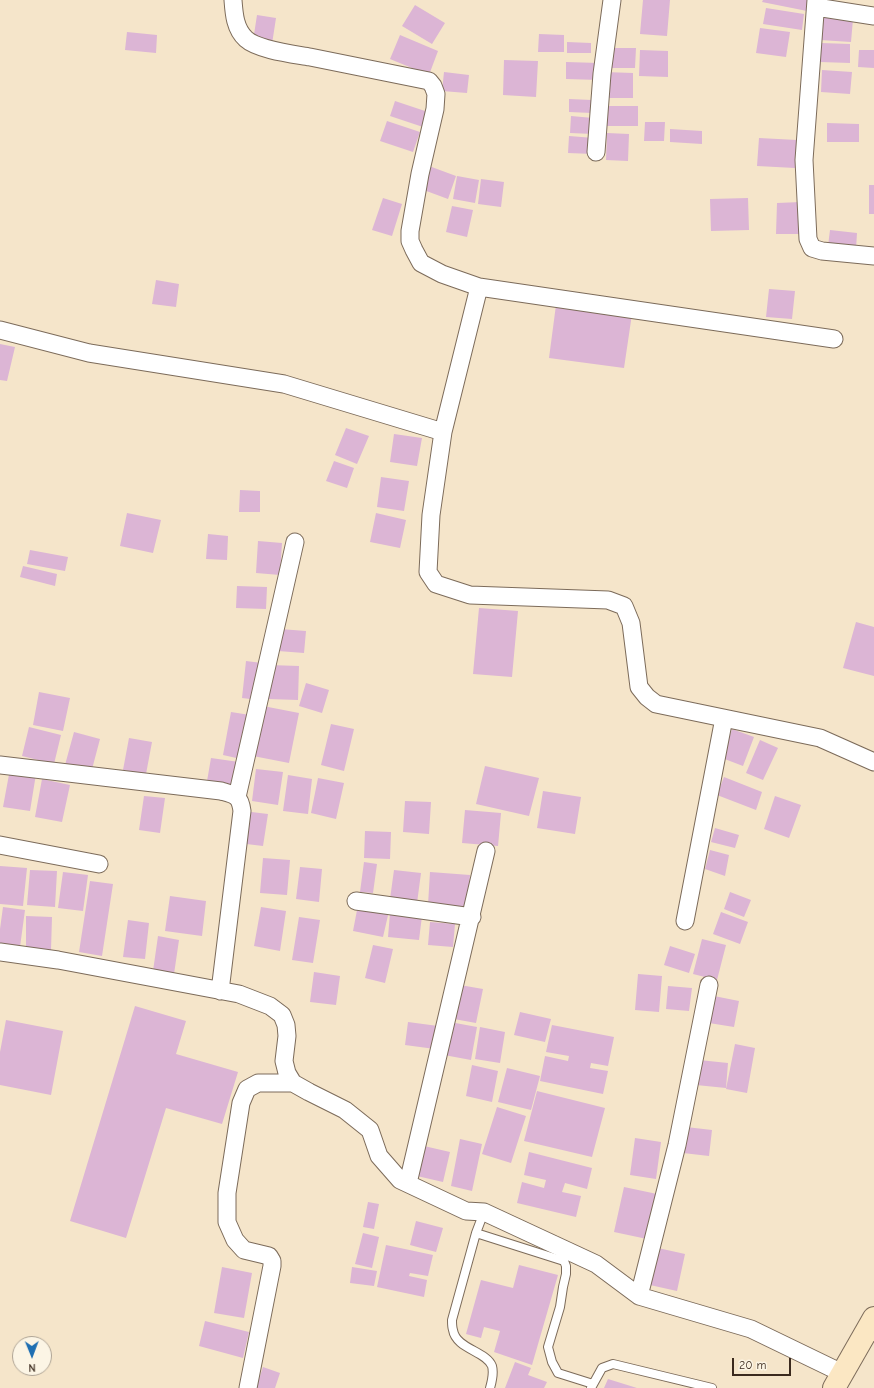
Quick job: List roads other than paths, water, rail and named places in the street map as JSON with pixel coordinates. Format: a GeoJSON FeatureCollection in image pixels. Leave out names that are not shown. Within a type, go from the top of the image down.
{"type":"FeatureCollection","features":[{"type":"Feature","properties":{"kind":"street"},"geometry":{"type":"LineString","coordinates":[[233,0],[234,14],[238,29],[246,39],[254,45],[429,82],[433,86],[436,94],[436,109],[420,174],[410,231],[410,241],[421,262],[442,274],[479,286],[834,339]]}},
{"type":"Feature","properties":{"kind":"street"},"geometry":{"type":"LineString","coordinates":[[596,152],[602,74],[612,0]]}},
{"type":"Feature","properties":{"kind":"street"},"geometry":{"type":"LineString","coordinates":[[874,16],[816,3],[804,160],[808,239],[812,248],[822,251],[874,256]]}},
{"type":"Feature","properties":{"kind":"street"},"geometry":{"type":"LineString","coordinates":[[479,286],[443,432],[431,515],[428,572],[436,584],[470,595],[608,600],[624,606],[631,623],[639,687],[647,697],[656,704],[820,738],[874,762]]}},
{"type":"Feature","properties":{"kind":"street"},"geometry":{"type":"LineString","coordinates":[[0,330],[89,353],[284,384],[443,432]]}},
{"type":"Feature","properties":{"kind":"street"},"geometry":{"type":"LineString","coordinates":[[237,797],[295,542]]}},
{"type":"Feature","properties":{"kind":"street"},"geometry":{"type":"LineString","coordinates":[[685,921],[724,718]]}},
{"type":"Feature","properties":{"kind":"street"},"geometry":{"type":"LineString","coordinates":[[0,765],[221,791],[237,797],[240,801],[242,811],[220,990]]}},
{"type":"Feature","properties":{"kind":"street"},"geometry":{"type":"LineString","coordinates":[[0,845],[99,864]]}},
{"type":"Feature","properties":{"kind":"street"},"geometry":{"type":"LineString","coordinates":[[408,1183],[472,917],[486,851]]}},
{"type":"Feature","properties":{"kind":"street"},"geometry":{"type":"LineString","coordinates":[[356,901],[472,917]]}},
{"type":"Feature","properties":{"kind":"street"},"geometry":{"type":"LineString","coordinates":[[0,952],[58,960],[220,990],[239,994],[270,1006],[282,1015],[286,1025],[287,1036],[284,1061],[287,1073],[293,1083]]}},
{"type":"Feature","properties":{"kind":"street"},"geometry":{"type":"LineString","coordinates":[[638,1296],[677,1145],[709,985]]}},
{"type":"Feature","properties":{"kind":"street"},"geometry":{"type":"LineString","coordinates":[[248,1388],[272,1261],[269,1256],[244,1250],[235,1240],[227,1222],[227,1193],[241,1103],[247,1089],[258,1083],[293,1083],[345,1110],[370,1130],[379,1156],[400,1180],[466,1211],[484,1212],[596,1264],[638,1296],[751,1329],[838,1381],[874,1318]]}},
{"type":"Feature","properties":{"kind":"lane"},"geometry":{"type":"LineString","coordinates":[[484,1212],[476,1233],[452,1320],[453,1332],[459,1341],[488,1359],[492,1366],[493,1376],[490,1388]]}},
{"type":"Feature","properties":{"kind":"lane"},"geometry":{"type":"LineString","coordinates":[[476,1233],[564,1261],[566,1266],[566,1274],[562,1287],[560,1307],[548,1347],[552,1362],[558,1373],[592,1386],[602,1368],[613,1364],[712,1388]]}}]}
